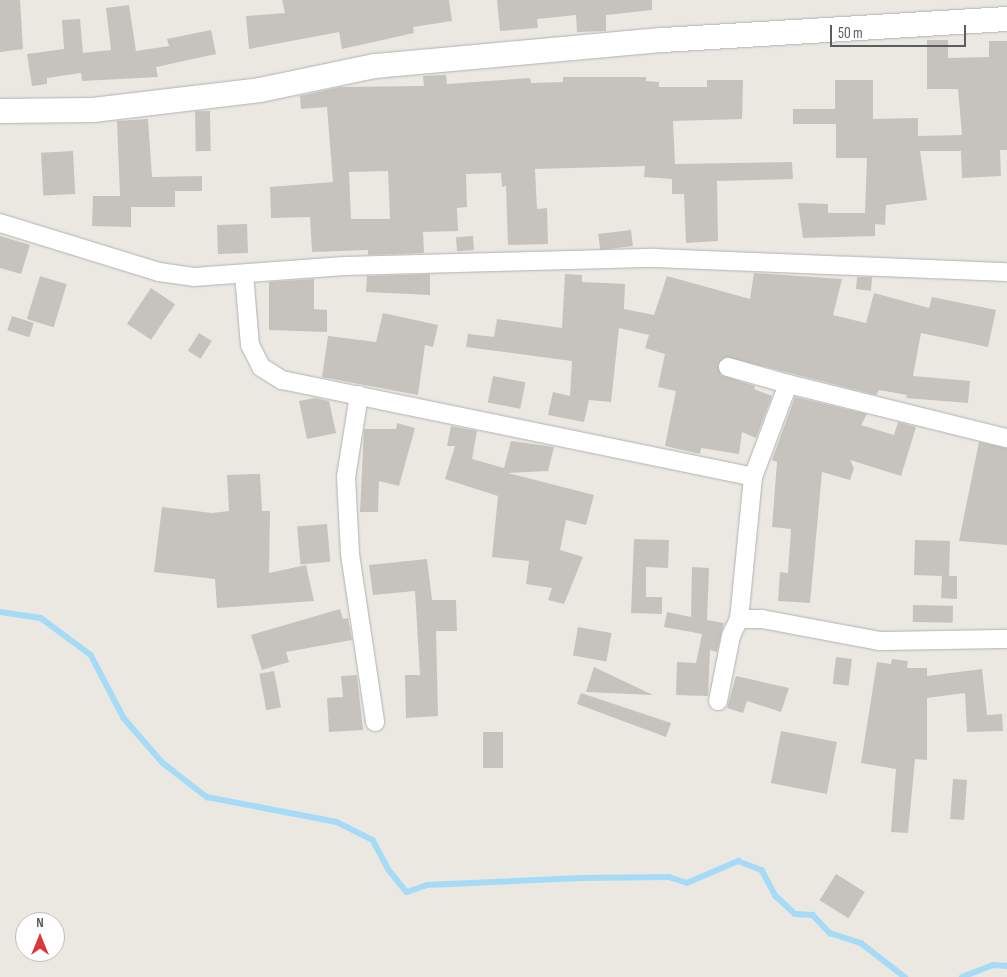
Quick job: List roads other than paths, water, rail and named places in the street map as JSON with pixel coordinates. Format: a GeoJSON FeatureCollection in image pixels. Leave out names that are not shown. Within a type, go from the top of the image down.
{"type":"FeatureCollection","features":[{"type":"Feature","properties":{"kind":"street"},"geometry":{"type":"LineString","coordinates":[[0,111],[93,110],[250,91],[375,66],[663,40],[1007,19]]}},
{"type":"Feature","properties":{"kind":"street"},"geometry":{"type":"LineString","coordinates":[[0,223],[159,272],[194,277],[344,266],[655,258],[1007,272]]}},
{"type":"Feature","properties":{"kind":"street"},"geometry":{"type":"LineString","coordinates":[[244,274],[250,345],[261,367],[282,380],[359,395],[467,421],[726,468],[753,477]]}},
{"type":"Feature","properties":{"kind":"street"},"geometry":{"type":"LineString","coordinates":[[728,367],[788,384],[1007,438]]}},
{"type":"Feature","properties":{"kind":"street"},"geometry":{"type":"LineString","coordinates":[[718,701],[731,636],[738,620],[753,477],[788,384]]}},
{"type":"Feature","properties":{"kind":"street"},"geometry":{"type":"LineString","coordinates":[[359,395],[346,477],[350,554],[375,722]]}},
{"type":"Feature","properties":{"kind":"street"},"geometry":{"type":"LineString","coordinates":[[738,620],[762,620],[879,641],[1007,638]]}},
{"type":"Feature","properties":{"kind":"waterway"},"geometry":{"type":"LineString","coordinates":[[0,612],[41,618],[91,655],[124,718],[163,763],[207,797],[337,822],[373,840],[389,870],[407,892],[427,885],[581,878],[669,877],[687,883],[738,861],[762,870],[776,896],[795,914],[813,915],[830,933],[861,943],[905,977]]}},
{"type":"Feature","properties":{"kind":"waterway"},"geometry":{"type":"LineString","coordinates":[[962,977],[993,965],[1007,966]]}}]}
